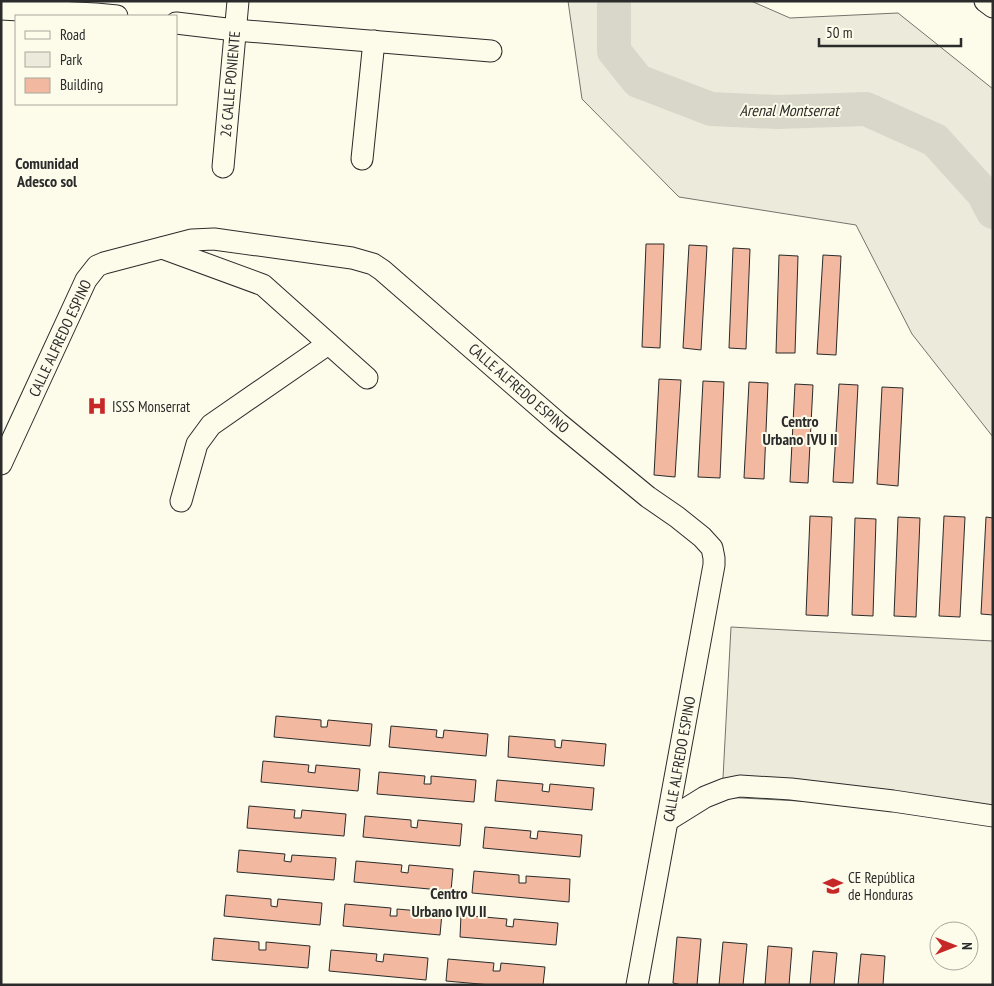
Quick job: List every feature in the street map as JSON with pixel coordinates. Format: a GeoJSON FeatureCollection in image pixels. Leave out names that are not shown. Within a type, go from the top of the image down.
{"type":"FeatureCollection","features":[{"type":"Feature","properties":{"kind":"street","name":"26 CALLE PONIENTE"},"geometry":{"type":"LineString","coordinates":[[223,167],[238,1]]}},
{"type":"Feature","properties":{"kind":"street"},"geometry":{"type":"LineString","coordinates":[[985,1],[993,7]]}},
{"type":"Feature","properties":{"kind":"street"},"geometry":{"type":"LineString","coordinates":[[1,9],[104,10]]}},
{"type":"Feature","properties":{"kind":"street"},"geometry":{"type":"LineString","coordinates":[[178,23],[235,30],[491,51]]}},
{"type":"Feature","properties":{"kind":"street"},"geometry":{"type":"LineString","coordinates":[[362,160],[374,41]]}},
{"type":"Feature","properties":{"kind":"street","name":"CALLE ALFREDO ESPINO"},"geometry":{"type":"LineString","coordinates":[[1,464],[86,280],[97,266],[192,240],[214,239],[352,258],[373,264],[387,274],[558,422],[648,497],[706,540],[712,548],[714,565],[637,985]]}},
{"type":"Feature","properties":{"kind":"street"},"geometry":{"type":"LineString","coordinates":[[162,248],[263,285],[367,378]]}},
{"type":"Feature","properties":{"kind":"street"},"geometry":{"type":"LineString","coordinates":[[181,501],[197,444],[211,425],[328,344]]}},
{"type":"Feature","properties":{"kind":"street"},"geometry":{"type":"LineString","coordinates":[[668,820],[706,797],[725,789],[740,786],[790,789],[993,816]]}},
{"type":"Feature","properties":{"kind":"green space"},"geometry":{"type":"Polygon","coordinates":[[[568,1],[751,1],[790,18],[898,13],[993,89],[993,437],[912,334],[856,225],[679,197],[582,99],[568,1]]]}},
{"type":"Feature","properties":{"kind":"green space"},"geometry":{"type":"Polygon","coordinates":[[[731,627],[993,641],[993,811],[722,797],[731,627]]]}},
{"type":"Feature","properties":{"kind":"building"},"geometry":{"type":"Polygon","coordinates":[[[646,244],[664,244],[660,348],[642,347],[646,244]]]}},
{"type":"Feature","properties":{"kind":"building"},"geometry":{"type":"Polygon","coordinates":[[[689,245],[707,246],[701,350],[683,348],[689,245]]]}},
{"type":"Feature","properties":{"kind":"building"},"geometry":{"type":"Polygon","coordinates":[[[733,248],[750,249],[746,349],[729,348],[733,248]]]}},
{"type":"Feature","properties":{"kind":"building"},"geometry":{"type":"Polygon","coordinates":[[[779,255],[798,256],[795,353],[776,353],[779,255]]]}},
{"type":"Feature","properties":{"kind":"building"},"geometry":{"type":"Polygon","coordinates":[[[823,255],[841,256],[836,355],[817,354],[823,255]]]}},
{"type":"Feature","properties":{"kind":"building"},"geometry":{"type":"Polygon","coordinates":[[[659,379],[681,380],[675,477],[654,475],[659,379]]]}},
{"type":"Feature","properties":{"kind":"building"},"geometry":{"type":"Polygon","coordinates":[[[703,381],[724,382],[720,478],[698,477],[703,381]]]}},
{"type":"Feature","properties":{"kind":"building"},"geometry":{"type":"Polygon","coordinates":[[[749,382],[768,383],[764,479],[744,478],[749,382]]]}},
{"type":"Feature","properties":{"kind":"building"},"geometry":{"type":"Polygon","coordinates":[[[795,384],[813,385],[808,483],[790,482],[795,384]]]}},
{"type":"Feature","properties":{"kind":"building"},"geometry":{"type":"Polygon","coordinates":[[[839,384],[858,385],[853,483],[833,482],[839,384]]]}},
{"type":"Feature","properties":{"kind":"building"},"geometry":{"type":"Polygon","coordinates":[[[882,387],[903,388],[898,486],[877,484],[882,387]]]}},
{"type":"Feature","properties":{"kind":"building"},"geometry":{"type":"Polygon","coordinates":[[[810,516],[832,517],[828,616],[806,615],[810,516]]]}},
{"type":"Feature","properties":{"kind":"building"},"geometry":{"type":"Polygon","coordinates":[[[944,516],[965,517],[960,617],[939,616],[944,516]]]}},
{"type":"Feature","properties":{"kind":"building"},"geometry":{"type":"Polygon","coordinates":[[[898,517],[920,518],[916,617],[894,616],[898,517]]]}},
{"type":"Feature","properties":{"kind":"building"},"geometry":{"type":"Polygon","coordinates":[[[986,517],[993,518],[993,615],[981,614],[986,517]]]}},
{"type":"Feature","properties":{"kind":"building"},"geometry":{"type":"Polygon","coordinates":[[[855,518],[876,519],[873,616],[852,615],[855,518]]]}},
{"type":"Feature","properties":{"kind":"building"},"geometry":{"type":"Polygon","coordinates":[[[276,716],[321,720],[321,727],[327,727],[328,720],[372,724],[370,746],[274,737],[276,716]]]}},
{"type":"Feature","properties":{"kind":"building"},"geometry":{"type":"Polygon","coordinates":[[[391,726],[437,730],[436,737],[443,738],[444,730],[488,734],[486,756],[389,747],[391,726]]]}},
{"type":"Feature","properties":{"kind":"building"},"geometry":{"type":"Polygon","coordinates":[[[509,736],[555,740],[555,747],[561,748],[562,740],[606,744],[604,766],[508,757],[509,736]]]}},
{"type":"Feature","properties":{"kind":"building"},"geometry":{"type":"Polygon","coordinates":[[[263,761],[309,765],[308,772],[315,773],[316,765],[360,769],[358,791],[261,782],[263,761]]]}},
{"type":"Feature","properties":{"kind":"building"},"geometry":{"type":"Polygon","coordinates":[[[379,772],[425,776],[424,784],[431,784],[431,776],[476,780],[474,802],[377,794],[379,772]]]}},
{"type":"Feature","properties":{"kind":"building"},"geometry":{"type":"Polygon","coordinates":[[[497,780],[543,784],[542,791],[549,792],[550,784],[594,788],[592,810],[495,801],[497,780]]]}},
{"type":"Feature","properties":{"kind":"building"},"geometry":{"type":"Polygon","coordinates":[[[249,806],[295,810],[294,818],[301,818],[302,810],[346,814],[344,836],[247,828],[249,806]]]}},
{"type":"Feature","properties":{"kind":"building"},"geometry":{"type":"Polygon","coordinates":[[[365,816],[411,820],[411,827],[417,828],[418,820],[462,824],[460,846],[363,837],[365,816]]]}},
{"type":"Feature","properties":{"kind":"building"},"geometry":{"type":"Polygon","coordinates":[[[485,827],[531,831],[530,838],[537,839],[538,831],[582,835],[580,857],[483,848],[485,827]]]}},
{"type":"Feature","properties":{"kind":"building"},"geometry":{"type":"Polygon","coordinates":[[[239,850],[285,854],[284,861],[291,862],[292,855],[336,858],[334,880],[237,872],[239,850]]]}},
{"type":"Feature","properties":{"kind":"building"},"geometry":{"type":"Polygon","coordinates":[[[356,861],[402,865],[401,872],[408,873],[409,865],[453,869],[451,891],[354,882],[356,861]]]}},
{"type":"Feature","properties":{"kind":"building"},"geometry":{"type":"Polygon","coordinates":[[[474,871],[519,875],[519,883],[526,883],[526,876],[570,879],[569,902],[472,893],[474,871]]]}},
{"type":"Feature","properties":{"kind":"building"},"geometry":{"type":"Polygon","coordinates":[[[226,895],[271,899],[271,906],[277,907],[278,899],[322,903],[320,925],[224,916],[226,895]]]}},
{"type":"Feature","properties":{"kind":"building"},"geometry":{"type":"Polygon","coordinates":[[[345,904],[391,908],[390,916],[397,916],[397,909],[442,913],[440,935],[343,926],[345,904]]]}},
{"type":"Feature","properties":{"kind":"building"},"geometry":{"type":"Polygon","coordinates":[[[461,915],[507,919],[506,926],[513,927],[514,919],[558,923],[556,945],[460,937],[461,915]]]}},
{"type":"Feature","properties":{"kind":"building"},"geometry":{"type":"Polygon","coordinates":[[[677,937],[701,939],[697,985],[673,983],[677,937]]]}},
{"type":"Feature","properties":{"kind":"building"},"geometry":{"type":"Polygon","coordinates":[[[214,938],[259,942],[259,950],[266,950],[266,942],[310,946],[308,968],[212,960],[214,938]]]}},
{"type":"Feature","properties":{"kind":"building"},"geometry":{"type":"Polygon","coordinates":[[[723,942],[747,944],[743,985],[719,985],[723,942]]]}},
{"type":"Feature","properties":{"kind":"building"},"geometry":{"type":"Polygon","coordinates":[[[768,946],[792,948],[789,985],[765,985],[768,946]]]}},
{"type":"Feature","properties":{"kind":"building"},"geometry":{"type":"Polygon","coordinates":[[[331,950],[377,954],[376,961],[383,962],[384,954],[428,958],[426,980],[329,971],[331,950]]]}},
{"type":"Feature","properties":{"kind":"building"},"geometry":{"type":"Polygon","coordinates":[[[813,951],[837,953],[834,985],[810,985],[813,951]]]}},
{"type":"Feature","properties":{"kind":"building"},"geometry":{"type":"Polygon","coordinates":[[[861,954],[885,956],[883,985],[858,985],[861,954]]]}},
{"type":"Feature","properties":{"kind":"building"},"geometry":{"type":"Polygon","coordinates":[[[448,959],[494,963],[493,971],[500,971],[501,963],[545,967],[543,985],[491,985],[446,981],[448,959]]]}},
{"type":"Feature","properties":{"kind":"waterway","name":"Arenal Montserrat"},"geometry":{"type":"LineString","coordinates":[[614,1],[614,51],[638,81],[711,109],[777,112],[866,109],[935,140],[983,193],[993,212]]}},
{"type":"Feature","properties":{"kind":"place","name":"ISSS Monserrat"},"geometry":{"type":"Point","coordinates":[97,406]}},
{"type":"Feature","properties":{"kind":"place","name":"CE República de Honduras"},"geometry":{"type":"Point","coordinates":[833,886]}},
{"type":"Feature","properties":{"kind":"district","name":"Comunidad Adesco sol"},"geometry":{"type":"Point","coordinates":[47,172]}},
{"type":"Feature","properties":{"kind":"district","name":"Centro Urbano IVU II"},"geometry":{"type":"Point","coordinates":[800,430]}},
{"type":"Feature","properties":{"kind":"district","name":"Centro Urbano IVU II"},"geometry":{"type":"Point","coordinates":[449,902]}}]}
